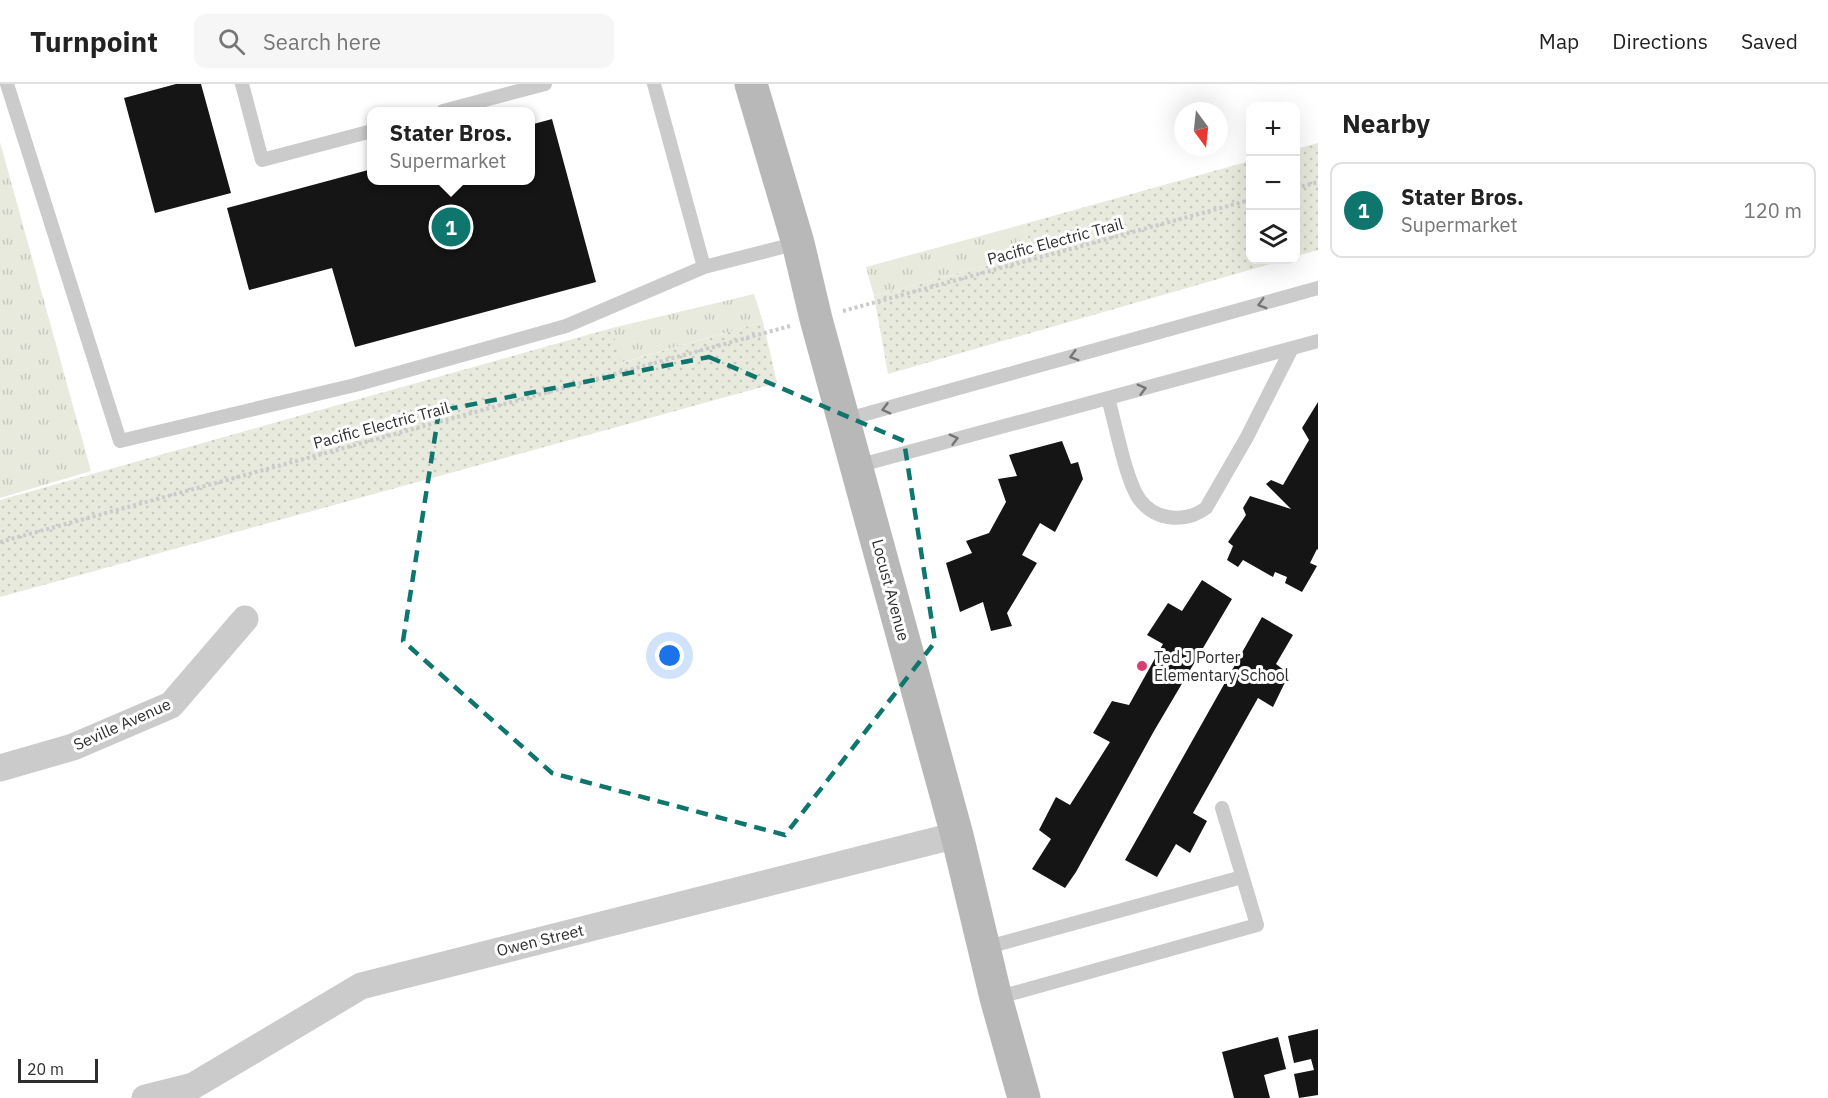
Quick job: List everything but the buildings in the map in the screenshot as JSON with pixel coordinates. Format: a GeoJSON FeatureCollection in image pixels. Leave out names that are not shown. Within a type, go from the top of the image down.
{"type":"FeatureCollection","features":[{"type":"Feature","properties":{"kind":"street","name":"Locust Avenue"},"geometry":{"type":"LineString","coordinates":[[752,84],[798,243],[816,318],[957,835],[996,998],[1024,1098]]}},
{"type":"Feature","properties":{"kind":"street","name":"Seville Avenue"},"geometry":{"type":"LineString","coordinates":[[0,768],[73,747],[171,705],[245,619]]}},
{"type":"Feature","properties":{"kind":"street","name":"Owen Street"},"geometry":{"type":"LineString","coordinates":[[145,1098],[193,1086],[361,986],[957,835]]}},
{"type":"Feature","properties":{"kind":"lane"},"geometry":{"type":"LineString","coordinates":[[7,84],[120,441],[355,385],[566,326],[704,267],[798,243]]}},
{"type":"Feature","properties":{"kind":"lane"},"geometry":{"type":"LineString","coordinates":[[242,84],[262,160],[367,131]]}},
{"type":"Feature","properties":{"kind":"lane"},"geometry":{"type":"LineString","coordinates":[[458,107],[545,84]]}},
{"type":"Feature","properties":{"kind":"lane"},"geometry":{"type":"LineString","coordinates":[[654,84],[704,267]]}},
{"type":"Feature","properties":{"kind":"lane"},"geometry":{"type":"LineString","coordinates":[[844,420],[1318,288]]}},
{"type":"Feature","properties":{"kind":"lane"},"geometry":{"type":"LineString","coordinates":[[857,466],[1318,341]]}},
{"type":"Feature","properties":{"kind":"lane"},"geometry":{"type":"LineString","coordinates":[[1108,398],[1128,469],[1140,500],[1162,516],[1187,518],[1206,508],[1248,437],[1292,348]]}},
{"type":"Feature","properties":{"kind":"lane"},"geometry":{"type":"LineString","coordinates":[[996,998],[1257,925],[1222,808]]}},
{"type":"Feature","properties":{"kind":"lane"},"geometry":{"type":"LineString","coordinates":[[984,948],[1242,878]]}},
{"type":"Feature","properties":{"kind":"path"},"geometry":{"type":"LineString","coordinates":[[1300,187],[1318,182]]}},
{"type":"Feature","properties":{"kind":"path","name":"Pacific Electric Trail"},"geometry":{"type":"LineString","coordinates":[[865,305],[1246,201]]}},
{"type":"Feature","properties":{"kind":"path","name":"Pacific Electric Trail"},"geometry":{"type":"LineString","coordinates":[[0,542],[768,332]]}},
{"type":"Feature","properties":{"kind":"highlighted area"},"geometry":{"type":"Polygon","coordinates":[[[709,357],[904,441],[935,642],[785,835],[552,773],[403,641],[439,411],[709,357]]]}},
{"type":"Feature","properties":{"kind":"green space"},"geometry":{"type":"Polygon","coordinates":[[[0,142],[91,471],[0,498],[0,142]]]}},
{"type":"Feature","properties":{"kind":"green space"},"geometry":{"type":"Polygon","coordinates":[[[1318,143],[1318,250],[1300,255],[1300,156],[1300,148],[1318,143]]]}},
{"type":"Feature","properties":{"kind":"green space"},"geometry":{"type":"Polygon","coordinates":[[[1246,162],[1246,264],[1270,264],[888,374],[874,296],[1032,253],[1024,224],[1246,162]]]}},
{"type":"Feature","properties":{"kind":"green space"},"geometry":{"type":"Polygon","coordinates":[[[1024,224],[1032,253],[874,296],[866,267],[1024,224]]]}},
{"type":"Feature","properties":{"kind":"green space"},"geometry":{"type":"Polygon","coordinates":[[[754,294],[763,322],[620,363],[612,328],[754,294]]]}},
{"type":"Feature","properties":{"kind":"green space"},"geometry":{"type":"Polygon","coordinates":[[[763,322],[777,383],[0,597],[0,500],[612,328],[621,363],[763,322]]]}},
{"type":"Feature","properties":{"kind":"place","name":"Stater Bros."},"geometry":{"type":"Point","coordinates":[451,227]}},
{"type":"Feature","properties":{"kind":"place","name":"Ted J Porter Elementary School"},"geometry":{"type":"Point","coordinates":[1142,666]}}]}
